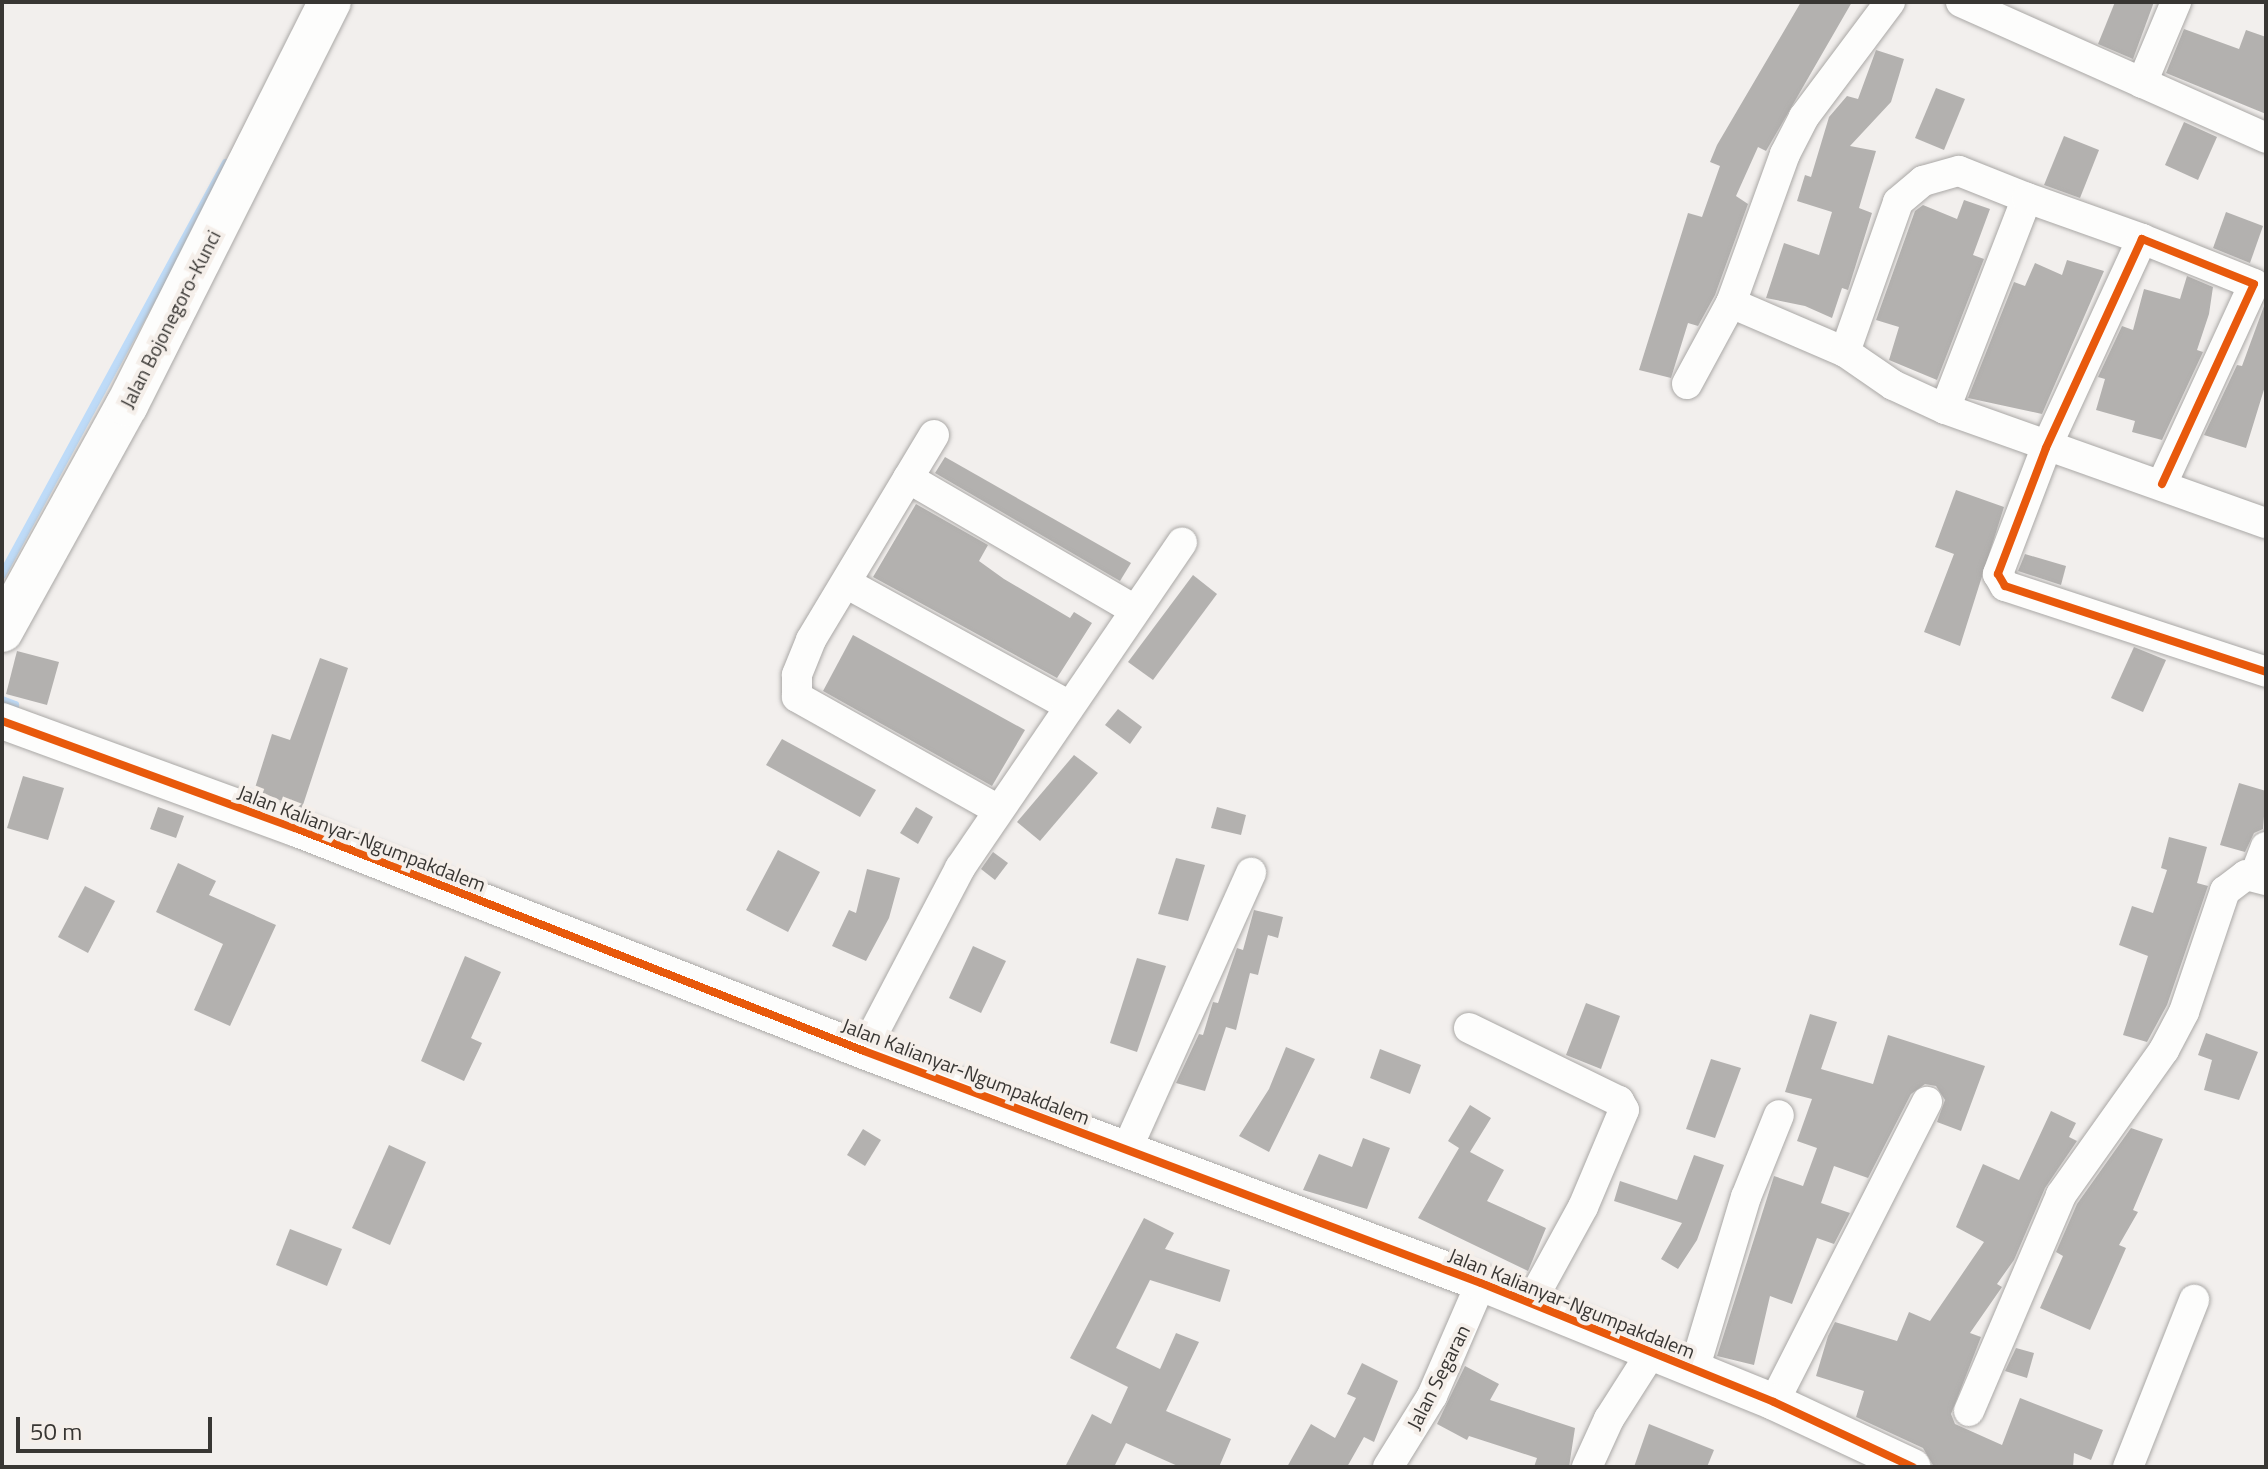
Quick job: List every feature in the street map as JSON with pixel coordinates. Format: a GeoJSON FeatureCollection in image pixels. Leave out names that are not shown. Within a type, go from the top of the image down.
{"type":"FeatureCollection","features":[{"type":"Feature","properties":{"kind":"main road","name":"Jalan Bojonegoro-Kunci"},"geometry":{"type":"LineString","coordinates":[[2,631],[127,405],[330,2]]}},
{"type":"Feature","properties":{"kind":"street"},"geometry":{"type":"LineString","coordinates":[[1687,384],[1731,303],[1797,129],[1890,2]]}},
{"type":"Feature","properties":{"kind":"street"},"geometry":{"type":"LineString","coordinates":[[1961,2],[2266,138]]}},
{"type":"Feature","properties":{"kind":"street"},"geometry":{"type":"LineString","coordinates":[[2142,83],[2176,2]]}},
{"type":"Feature","properties":{"kind":"street"},"geometry":{"type":"LineString","coordinates":[[1845,352],[1898,202],[1923,181],[1945,172],[1959,171],[2260,286],[2162,484]]}},
{"type":"Feature","properties":{"kind":"street"},"geometry":{"type":"LineString","coordinates":[[1945,409],[2027,198]]}},
{"type":"Feature","properties":{"kind":"street"},"geometry":{"type":"LineString","coordinates":[[2142,239],[2046,448],[1998,574],[2005,586],[2266,672]]}},
{"type":"Feature","properties":{"kind":"street"},"geometry":{"type":"LineString","coordinates":[[1731,303],[1845,352],[1893,385],[1945,409],[2046,448],[2162,484],[2266,523]]}},
{"type":"Feature","properties":{"kind":"street"},"geometry":{"type":"LineString","coordinates":[[934,435],[811,640],[797,675],[797,697],[998,810]]}},
{"type":"Feature","properties":{"kind":"street"},"geometry":{"type":"LineString","coordinates":[[908,478],[1135,610]]}},
{"type":"Feature","properties":{"kind":"street"},"geometry":{"type":"LineString","coordinates":[[864,1051],[960,868],[1068,705],[1182,543]]}},
{"type":"Feature","properties":{"kind":"street"},"geometry":{"type":"LineString","coordinates":[[846,583],[1068,705]]}},
{"type":"Feature","properties":{"kind":"street","name":"Jalan Kalianyar-Ngumpakdalem"},"geometry":{"type":"LineString","coordinates":[[14,725],[295,828],[864,1051],[1481,1283],[1774,1402],[1913,1467]]}},
{"type":"Feature","properties":{"kind":"street"},"geometry":{"type":"LineString","coordinates":[[1969,1411],[2061,1195],[2164,1050],[2184,1012],[2225,891],[2231,882],[2260,878],[2266,847]]}},
{"type":"Feature","properties":{"kind":"street"},"geometry":{"type":"LineString","coordinates":[[1127,1149],[1251,873]]}},
{"type":"Feature","properties":{"kind":"street"},"geometry":{"type":"LineString","coordinates":[[1469,1028],[1619,1101],[1624,1110],[1583,1207],[1530,1304]]}},
{"type":"Feature","properties":{"kind":"street"},"geometry":{"type":"LineString","coordinates":[[1774,1402],[1927,1102]]}},
{"type":"Feature","properties":{"kind":"street"},"geometry":{"type":"LineString","coordinates":[[1694,1370],[1746,1197],[1779,1115]]}},
{"type":"Feature","properties":{"kind":"street","name":"Jalan Segaran"},"geometry":{"type":"LineString","coordinates":[[1388,1467],[1432,1396],[1481,1283]]}},
{"type":"Feature","properties":{"kind":"street"},"geometry":{"type":"LineString","coordinates":[[2128,1467],[2194,1300]]}},
{"type":"Feature","properties":{"kind":"street"},"geometry":{"type":"LineString","coordinates":[[1587,1467],[1609,1419],[1651,1353]]}},
{"type":"Feature","properties":{"kind":"building"},"geometry":{"type":"Polygon","coordinates":[[[1801,2],[1852,2],[1766,151],[1758,147],[1736,196],[1748,204],[1715,295],[1698,326],[1688,323],[1671,378],[1639,370],[1688,213],[1702,217],[1720,166],[1710,162],[1717,145],[1801,2]]]}},
{"type":"Feature","properties":{"kind":"building"},"geometry":{"type":"Polygon","coordinates":[[[2115,2],[2154,2],[2133,59],[2098,44],[2115,2]]]}},
{"type":"Feature","properties":{"kind":"building"},"geometry":{"type":"Polygon","coordinates":[[[2184,29],[2239,49],[2246,30],[2266,37],[2266,114],[2166,73],[2184,29]]]}},
{"type":"Feature","properties":{"kind":"building"},"geometry":{"type":"Polygon","coordinates":[[[1876,50],[1904,59],[1891,102],[1850,146],[1876,151],[1859,208],[1872,213],[1848,290],[1842,288],[1832,318],[1805,306],[1766,298],[1784,243],[1819,255],[1832,212],[1797,201],[1805,175],[1811,177],[1829,117],[1847,96],[1858,99],[1876,50]]]}},
{"type":"Feature","properties":{"kind":"building"},"geometry":{"type":"Polygon","coordinates":[[[1936,88],[1965,99],[1944,150],[1915,138],[1936,88]]]}},
{"type":"Feature","properties":{"kind":"building"},"geometry":{"type":"Polygon","coordinates":[[[2184,122],[2217,137],[2198,180],[2165,165],[2184,122]]]}},
{"type":"Feature","properties":{"kind":"building"},"geometry":{"type":"Polygon","coordinates":[[[2064,136],[2099,150],[2080,198],[2044,185],[2064,136]]]}},
{"type":"Feature","properties":{"kind":"building"},"geometry":{"type":"Polygon","coordinates":[[[1964,200],[1990,209],[1973,255],[1984,259],[1937,380],[1889,360],[1899,327],[1876,320],[1915,211],[1923,205],[1957,219],[1964,200]]]}},
{"type":"Feature","properties":{"kind":"building"},"geometry":{"type":"Polygon","coordinates":[[[2226,212],[2263,226],[2250,263],[2213,248],[2226,212]]]}},
{"type":"Feature","properties":{"kind":"building"},"geometry":{"type":"Polygon","coordinates":[[[2067,260],[2104,271],[2042,414],[1968,398],[2014,282],[2025,286],[2035,263],[2062,275],[2067,260]]]}},
{"type":"Feature","properties":{"kind":"building"},"geometry":{"type":"Polygon","coordinates":[[[2187,276],[2213,287],[2209,314],[2197,350],[2203,352],[2162,440],[2132,432],[2135,421],[2096,410],[2105,379],[2098,377],[2122,326],[2133,330],[2144,289],[2180,299],[2187,276]]]}},
{"type":"Feature","properties":{"kind":"building"},"geometry":{"type":"Polygon","coordinates":[[[2264,306],[2266,383],[2246,448],[2204,435],[2237,365],[2242,366],[2264,306]]]}},
{"type":"Feature","properties":{"kind":"building"},"geometry":{"type":"Polygon","coordinates":[[[945,457],[1131,563],[1120,581],[935,473],[945,457]]]}},
{"type":"Feature","properties":{"kind":"building"},"geometry":{"type":"Polygon","coordinates":[[[1956,490],[2004,507],[1960,646],[1924,632],[1954,554],[1935,547],[1956,490]]]}},
{"type":"Feature","properties":{"kind":"building"},"geometry":{"type":"Polygon","coordinates":[[[916,504],[988,545],[979,561],[1004,579],[1070,618],[1074,612],[1092,623],[1057,678],[873,577],[916,504]]]}},
{"type":"Feature","properties":{"kind":"building"},"geometry":{"type":"Polygon","coordinates":[[[2025,554],[2066,566],[2061,585],[2018,571],[2025,554]]]}},
{"type":"Feature","properties":{"kind":"building"},"geometry":{"type":"Polygon","coordinates":[[[1193,575],[1217,594],[1153,680],[1128,662],[1193,575]]]}},
{"type":"Feature","properties":{"kind":"building"},"geometry":{"type":"Polygon","coordinates":[[[853,635],[1025,730],[992,786],[823,691],[853,635]]]}},
{"type":"Feature","properties":{"kind":"building"},"geometry":{"type":"Polygon","coordinates":[[[2134,647],[2166,660],[2143,712],[2111,698],[2134,647]]]}},
{"type":"Feature","properties":{"kind":"building"},"geometry":{"type":"Polygon","coordinates":[[[17,651],[59,662],[47,705],[6,694],[17,651]]]}},
{"type":"Feature","properties":{"kind":"building"},"geometry":{"type":"Polygon","coordinates":[[[320,658],[348,668],[302,808],[254,791],[272,734],[290,740],[320,658]]]}},
{"type":"Feature","properties":{"kind":"building"},"geometry":{"type":"Polygon","coordinates":[[[1118,709],[1142,727],[1130,744],[1105,725],[1118,709]]]}},
{"type":"Feature","properties":{"kind":"building"},"geometry":{"type":"Polygon","coordinates":[[[782,739],[876,790],[860,817],[766,765],[782,739]]]}},
{"type":"Feature","properties":{"kind":"building"},"geometry":{"type":"Polygon","coordinates":[[[1074,755],[1098,773],[1040,841],[1017,822],[1074,755]]]}},
{"type":"Feature","properties":{"kind":"building"},"geometry":{"type":"Polygon","coordinates":[[[23,776],[64,788],[48,840],[7,828],[23,776]]]}},
{"type":"Feature","properties":{"kind":"building"},"geometry":{"type":"Polygon","coordinates":[[[2239,783],[2266,791],[2263,829],[2254,833],[2245,852],[2220,845],[2239,783]]]}},
{"type":"Feature","properties":{"kind":"building"},"geometry":{"type":"Polygon","coordinates":[[[158,807],[184,816],[176,838],[150,829],[158,807]]]}},
{"type":"Feature","properties":{"kind":"building"},"geometry":{"type":"Polygon","coordinates":[[[916,807],[933,817],[918,844],[900,833],[916,807]]]}},
{"type":"Feature","properties":{"kind":"building"},"geometry":{"type":"Polygon","coordinates":[[[1217,807],[1246,815],[1241,835],[1211,828],[1217,807]]]}},
{"type":"Feature","properties":{"kind":"building"},"geometry":{"type":"Polygon","coordinates":[[[2169,837],[2207,847],[2197,883],[2208,886],[2167,1005],[2147,1042],[2123,1035],[2148,956],[2119,945],[2132,906],[2153,913],[2167,870],[2161,868],[2169,837]]]}},
{"type":"Feature","properties":{"kind":"building"},"geometry":{"type":"Polygon","coordinates":[[[778,850],[820,872],[788,932],[746,910],[778,850]]]}},
{"type":"Feature","properties":{"kind":"building"},"geometry":{"type":"Polygon","coordinates":[[[993,852],[1008,863],[995,880],[981,869],[993,852]]]}},
{"type":"Feature","properties":{"kind":"building"},"geometry":{"type":"Polygon","coordinates":[[[1176,858],[1205,865],[1188,921],[1158,914],[1176,858]]]}},
{"type":"Feature","properties":{"kind":"building"},"geometry":{"type":"Polygon","coordinates":[[[178,863],[216,881],[209,895],[276,925],[230,1026],[194,1010],[223,944],[156,912],[178,863]]]}},
{"type":"Feature","properties":{"kind":"building"},"geometry":{"type":"Polygon","coordinates":[[[867,869],[900,878],[889,918],[866,961],[832,946],[849,910],[856,913],[867,869]]]}},
{"type":"Feature","properties":{"kind":"building"},"geometry":{"type":"Polygon","coordinates":[[[85,886],[115,901],[88,953],[58,937],[85,886]]]}},
{"type":"Feature","properties":{"kind":"building"},"geometry":{"type":"Polygon","coordinates":[[[1254,910],[1283,917],[1278,938],[1268,935],[1258,975],[1250,973],[1236,1030],[1226,1027],[1205,1091],[1176,1083],[1199,1034],[1203,1035],[1213,1002],[1218,1003],[1237,948],[1243,950],[1254,910]]]}},
{"type":"Feature","properties":{"kind":"building"},"geometry":{"type":"Polygon","coordinates":[[[973,946],[1006,961],[981,1013],[949,998],[973,946]]]}},
{"type":"Feature","properties":{"kind":"building"},"geometry":{"type":"Polygon","coordinates":[[[465,956],[501,972],[471,1038],[482,1043],[464,1081],[421,1061],[465,956]]]}},
{"type":"Feature","properties":{"kind":"building"},"geometry":{"type":"Polygon","coordinates":[[[1137,958],[1166,966],[1137,1052],[1110,1043],[1137,958]]]}},
{"type":"Feature","properties":{"kind":"building"},"geometry":{"type":"Polygon","coordinates":[[[1586,1003],[1620,1016],[1601,1069],[1566,1055],[1586,1003]]]}},
{"type":"Feature","properties":{"kind":"building"},"geometry":{"type":"Polygon","coordinates":[[[1810,1014],[1837,1022],[1821,1069],[1873,1084],[1888,1035],[1985,1066],[1961,1131],[1937,1122],[1945,1100],[1936,1086],[1925,1084],[1911,1094],[1868,1178],[1834,1166],[1821,1203],[1850,1213],[1834,1244],[1817,1238],[1792,1304],[1770,1296],[1754,1365],[1717,1356],[1774,1176],[1803,1186],[1817,1148],[1797,1141],[1812,1099],[1785,1092],[1810,1014]]]}},
{"type":"Feature","properties":{"kind":"building"},"geometry":{"type":"Polygon","coordinates":[[[2206,1033],[2258,1052],[2239,1100],[2204,1090],[2212,1060],[2198,1055],[2206,1033]]]}},
{"type":"Feature","properties":{"kind":"building"},"geometry":{"type":"Polygon","coordinates":[[[1286,1047],[1315,1059],[1269,1152],[1239,1136],[1269,1089],[1286,1047]]]}},
{"type":"Feature","properties":{"kind":"building"},"geometry":{"type":"Polygon","coordinates":[[[1380,1049],[1421,1065],[1410,1094],[1370,1078],[1380,1049]]]}},
{"type":"Feature","properties":{"kind":"building"},"geometry":{"type":"Polygon","coordinates":[[[1711,1059],[1741,1068],[1715,1138],[1686,1129],[1711,1059]]]}},
{"type":"Feature","properties":{"kind":"building"},"geometry":{"type":"Polygon","coordinates":[[[1470,1105],[1491,1118],[1470,1152],[1504,1170],[1487,1201],[1546,1228],[1528,1271],[1418,1218],[1459,1148],[1448,1141],[1470,1105]]]}},
{"type":"Feature","properties":{"kind":"building"},"geometry":{"type":"Polygon","coordinates":[[[2051,1111],[2076,1123],[2069,1137],[2077,1141],[2045,1188],[2014,1260],[1997,1284],[2002,1287],[1970,1333],[1981,1337],[1951,1414],[1955,1424],[2002,1445],[2020,1398],[2103,1430],[2091,1460],[2074,1453],[2073,1467],[1934,1467],[1923,1448],[1856,1417],[1864,1391],[1816,1376],[1828,1336],[1835,1322],[1897,1341],[1909,1312],[1930,1321],[1984,1242],[1956,1227],[1983,1164],[2019,1180],[2051,1111]]]}},
{"type":"Feature","properties":{"kind":"building"},"geometry":{"type":"Polygon","coordinates":[[[2131,1128],[2163,1139],[2133,1210],[2138,1212],[2119,1245],[2126,1248],[2090,1330],[2040,1308],[2063,1256],[2056,1252],[2077,1204],[2131,1128]]]}},
{"type":"Feature","properties":{"kind":"building"},"geometry":{"type":"Polygon","coordinates":[[[863,1129],[881,1140],[865,1166],[847,1155],[863,1129]]]}},
{"type":"Feature","properties":{"kind":"building"},"geometry":{"type":"Polygon","coordinates":[[[1363,1138],[1390,1148],[1367,1209],[1303,1190],[1319,1154],[1352,1167],[1363,1138]]]}},
{"type":"Feature","properties":{"kind":"building"},"geometry":{"type":"Polygon","coordinates":[[[389,1145],[426,1162],[390,1245],[352,1228],[389,1145]]]}},
{"type":"Feature","properties":{"kind":"building"},"geometry":{"type":"Polygon","coordinates":[[[1694,1155],[1724,1165],[1697,1240],[1678,1269],[1661,1259],[1682,1223],[1614,1201],[1620,1181],[1677,1200],[1694,1155]]]}},
{"type":"Feature","properties":{"kind":"building"},"geometry":{"type":"Polygon","coordinates":[[[1144,1218],[1174,1233],[1165,1249],[1230,1270],[1220,1302],[1150,1280],[1116,1348],[1160,1369],[1176,1333],[1199,1342],[1166,1411],[1231,1439],[1219,1467],[1180,1467],[1126,1443],[1114,1467],[1065,1467],[1092,1414],[1111,1424],[1128,1387],[1070,1358],[1144,1218]]]}},
{"type":"Feature","properties":{"kind":"building"},"geometry":{"type":"Polygon","coordinates":[[[290,1229],[342,1249],[327,1286],[276,1265],[290,1229]]]}},
{"type":"Feature","properties":{"kind":"building"},"geometry":{"type":"Polygon","coordinates":[[[2016,1348],[2034,1353],[2027,1378],[2005,1371],[2016,1348]]]}},
{"type":"Feature","properties":{"kind":"building"},"geometry":{"type":"Polygon","coordinates":[[[1362,1363],[1398,1381],[1374,1442],[1364,1437],[1347,1467],[1287,1467],[1311,1424],[1335,1438],[1356,1398],[1347,1394],[1362,1363]]]}},
{"type":"Feature","properties":{"kind":"building"},"geometry":{"type":"Polygon","coordinates":[[[1465,1366],[1499,1384],[1490,1400],[1575,1428],[1569,1467],[1534,1467],[1537,1458],[1469,1436],[1467,1440],[1437,1424],[1465,1366]]]}},
{"type":"Feature","properties":{"kind":"building"},"geometry":{"type":"Polygon","coordinates":[[[1649,1424],[1714,1450],[1707,1467],[1634,1467],[1649,1424]]]}},
{"type":"Feature","properties":{"kind":"waterway"},"geometry":{"type":"LineString","coordinates":[[2,575],[226,163]]}},
{"type":"Feature","properties":{"kind":"waterway"},"geometry":{"type":"LineString","coordinates":[[2,700],[15,705],[13,717]]}},
{"type":"Feature","properties":{"kind":"cycle path"},"geometry":{"type":"LineString","coordinates":[[2162,484],[2254,284],[2142,239],[2046,448],[1998,574],[2005,586],[2266,672]]}},
{"type":"Feature","properties":{"kind":"cycle path"},"geometry":{"type":"LineString","coordinates":[[2,721],[295,828],[864,1051],[1481,1283],[1774,1402],[1913,1467]]}}]}
